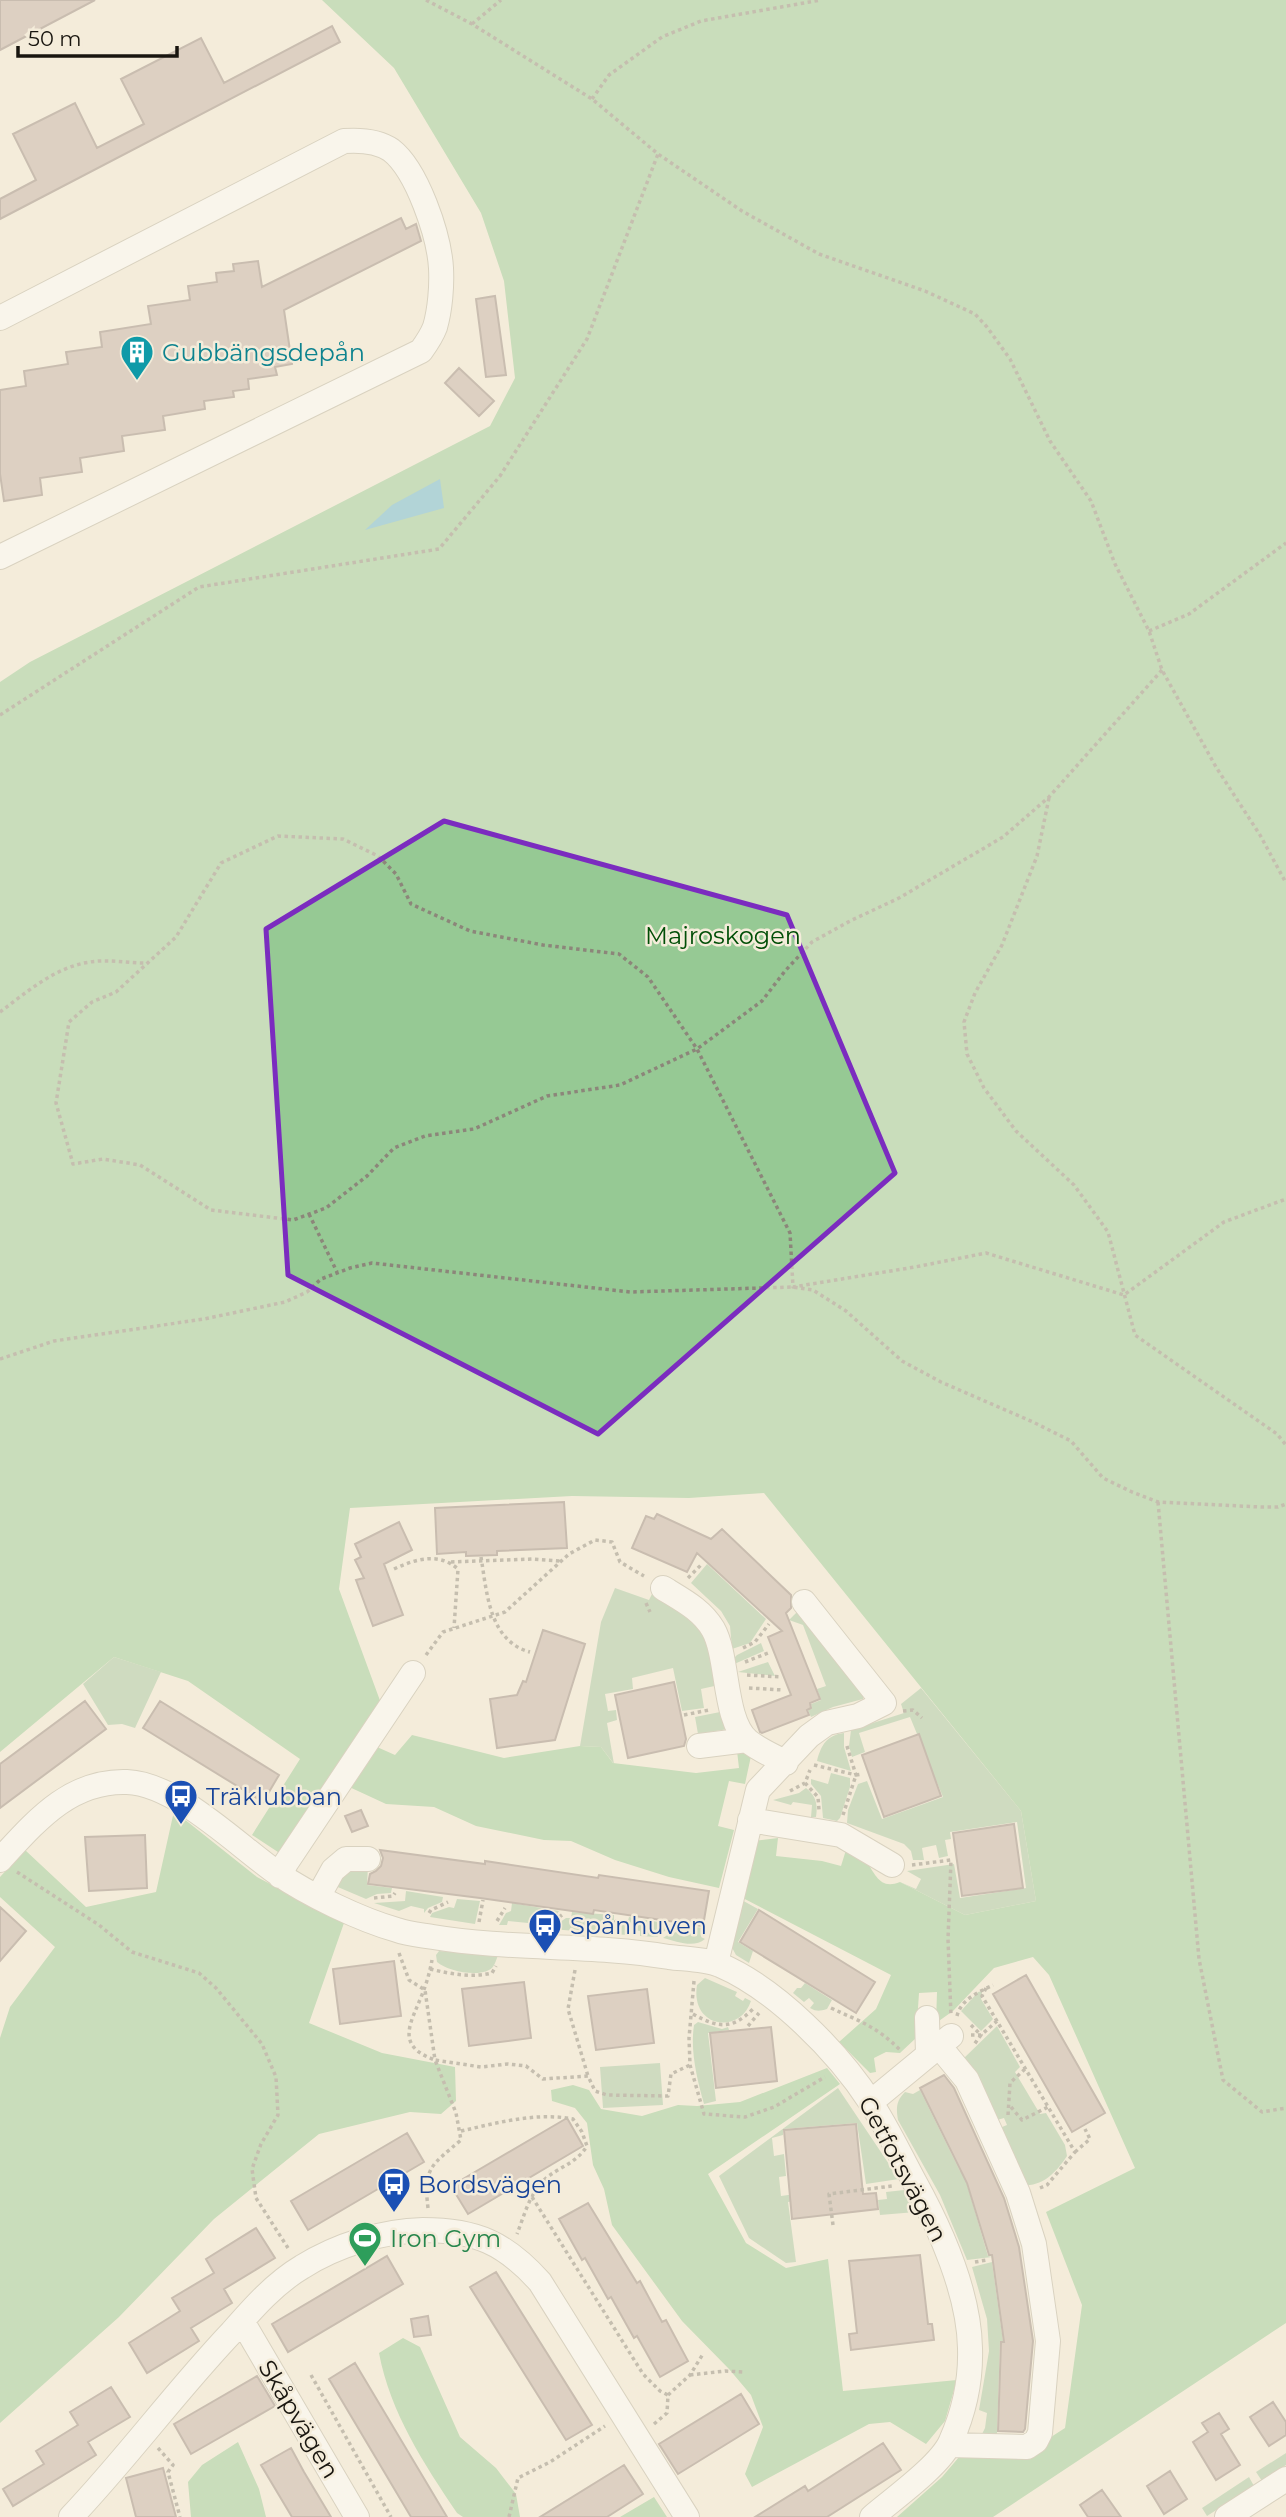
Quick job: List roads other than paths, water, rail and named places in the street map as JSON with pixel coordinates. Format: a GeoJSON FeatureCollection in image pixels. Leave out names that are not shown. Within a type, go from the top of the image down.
{"type":"FeatureCollection","features":[{"type":"Feature","properties":{"kind":"street"},"geometry":{"type":"LineString","coordinates":[[0,318],[344,141],[360,140],[389,149],[409,168],[427,211],[441,266],[435,329],[421,351],[0,557]]}},
{"type":"Feature","properties":{"kind":"street"},"geometry":{"type":"LineString","coordinates":[[663,1588],[697,1609],[712,1628],[720,1646],[728,1699],[747,1740],[786,1763]]}},
{"type":"Feature","properties":{"kind":"street"},"geometry":{"type":"LineString","coordinates":[[705,1968],[758,1790],[809,1736],[827,1723],[858,1716],[884,1703],[804,1602]]}},
{"type":"Feature","properties":{"kind":"street"},"geometry":{"type":"LineString","coordinates":[[280,1876],[286,1863],[413,1673]]}},
{"type":"Feature","properties":{"kind":"street"},"geometry":{"type":"LineString","coordinates":[[699,1746],[747,1740]]}},
{"type":"Feature","properties":{"kind":"street","name":"Getfotsvägen"},"geometry":{"type":"LineString","coordinates":[[4,1863],[41,1815],[62,1799],[80,1789],[124,1782],[141,1784],[177,1798],[280,1876],[318,1897],[397,1931],[431,1928],[462,1941],[650,1954],[749,1980],[791,2011],[829,2049],[871,2102],[932,2214],[964,2306],[971,2345],[969,2385],[950,2445],[930,2468],[872,2517]]}},
{"type":"Feature","properties":{"kind":"street"},"geometry":{"type":"LineString","coordinates":[[750,1820],[841,1835],[902,1865]]}},
{"type":"Feature","properties":{"kind":"street"},"geometry":{"type":"LineString","coordinates":[[318,1897],[333,1870],[346,1859],[368,1859]]}},
{"type":"Feature","properties":{"kind":"street"},"geometry":{"type":"LineString","coordinates":[[927,2018],[935,2050],[967,2080],[1017,2193],[1034,2244],[1048,2341],[1040,2432],[1035,2441],[1027,2447],[950,2445]]}},
{"type":"Feature","properties":{"kind":"street"},"geometry":{"type":"LineString","coordinates":[[871,2102],[935,2050]]}},
{"type":"Feature","properties":{"kind":"street"},"geometry":{"type":"LineString","coordinates":[[80,2513],[242,2321],[270,2291],[300,2267],[358,2241],[387,2234],[450,2230],[472,2234],[509,2252],[524,2263],[540,2282],[687,2517]]}},
{"type":"Feature","properties":{"kind":"street","name":"Skåpvägen"},"geometry":{"type":"LineString","coordinates":[[242,2321],[357,2517]]}},
{"type":"Feature","properties":{"kind":"street"},"geometry":{"type":"LineString","coordinates":[[1227,2517],[1286,2479]]}},
{"type":"Feature","properties":{"kind":"water"},"geometry":{"type":"Polygon","coordinates":[[[440,479],[444,508],[365,530],[392,505],[440,479]]]}},
{"type":"Feature","properties":{"kind":"place","name":"Gubbängsdepån"},"geometry":{"type":"Point","coordinates":[137,382]}},
{"type":"Feature","properties":{"kind":"place","name":"Träklubban"},"geometry":{"type":"Point","coordinates":[181,1826]}},
{"type":"Feature","properties":{"kind":"place","name":"Spånhuven"},"geometry":{"type":"Point","coordinates":[545,1955]}},
{"type":"Feature","properties":{"kind":"place","name":"Bordsvägen"},"geometry":{"type":"Point","coordinates":[394,2214]}},
{"type":"Feature","properties":{"kind":"place","name":"Iron Gym"},"geometry":{"type":"Point","coordinates":[365,2268]}},
{"type":"Feature","properties":{"kind":"park label","name":"Majroskogen"},"geometry":{"type":"Point","coordinates":[723,935]}}]}
